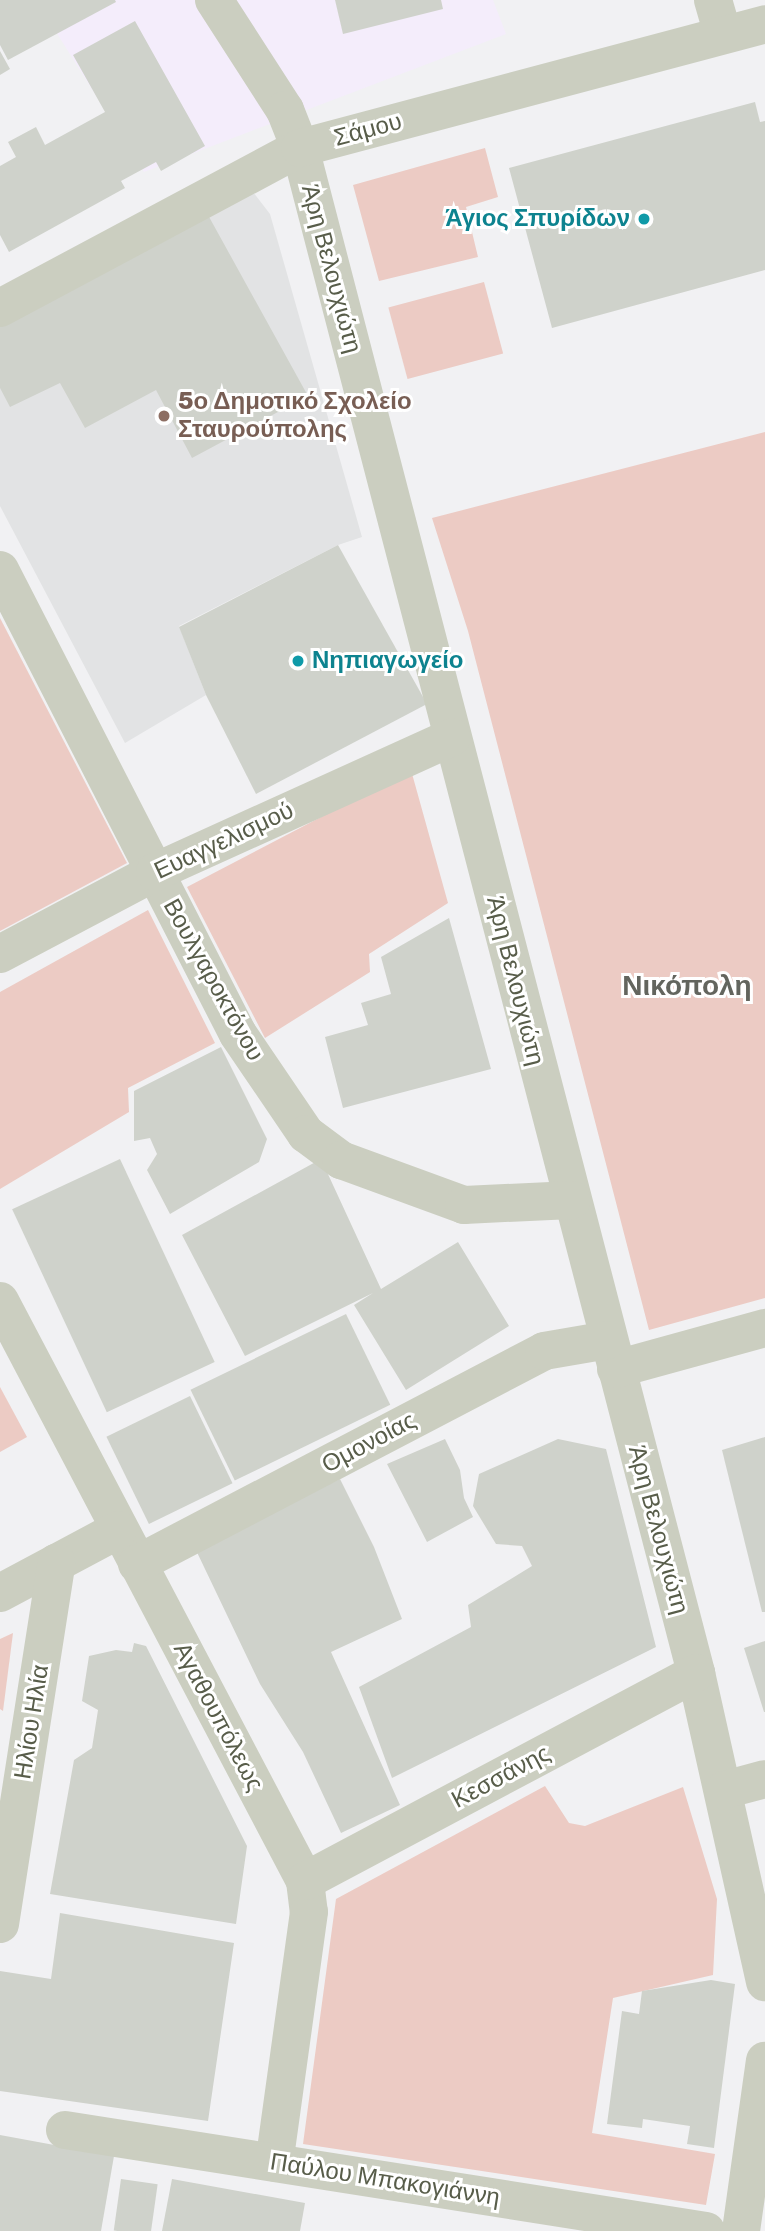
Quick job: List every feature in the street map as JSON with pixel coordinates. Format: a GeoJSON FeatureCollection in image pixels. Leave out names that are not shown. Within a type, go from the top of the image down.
{"type":"FeatureCollection","features":[{"type":"Feature","properties":{"kind":"street","name":"Άρη Βελουχιώτη"},"geometry":{"type":"LineString","coordinates":[[214,0],[285,110],[300,148],[696,1673],[765,1982]]}},
{"type":"Feature","properties":{"kind":"street","name":"Σάμου"},"geometry":{"type":"LineString","coordinates":[[0,307],[300,148],[718,18],[765,24]]}},
{"type":"Feature","properties":{"kind":"street","name":"Βουλγαροκτόνου"},"geometry":{"type":"LineString","coordinates":[[0,569],[238,1034],[306,1135],[341,1160],[464,1205],[572,1200]]}},
{"type":"Feature","properties":{"kind":"street","name":"Ευαγγελισμού"},"geometry":{"type":"LineString","coordinates":[[0,954],[155,872],[452,737]]}},
{"type":"Feature","properties":{"kind":"street","name":"Αγαθουπόλεως"},"geometry":{"type":"LineString","coordinates":[[0,1301],[118,1530],[305,1881],[309,1912],[274,2163]]}},
{"type":"Feature","properties":{"kind":"street","name":"Ομονοίας"},"geometry":{"type":"LineString","coordinates":[[136,1564],[544,1351],[612,1355],[765,1328]]}},
{"type":"Feature","properties":{"kind":"street"},"geometry":{"type":"LineString","coordinates":[[0,1593],[118,1530]]}},
{"type":"Feature","properties":{"kind":"street","name":"Ηλίου Ηλία"},"geometry":{"type":"LineString","coordinates":[[0,1924],[57,1562]]}},
{"type":"Feature","properties":{"kind":"street","name":"Κεσσάνης"},"geometry":{"type":"LineString","coordinates":[[305,1881],[696,1673]]}},
{"type":"Feature","properties":{"kind":"street"},"geometry":{"type":"LineString","coordinates":[[724,1790],[765,1779]]}},
{"type":"Feature","properties":{"kind":"street"},"geometry":{"type":"LineString","coordinates":[[741,2231],[765,2061]]}},
{"type":"Feature","properties":{"kind":"street","name":"Παύλου Μπακογιάννη"},"geometry":{"type":"LineString","coordinates":[[65,2130],[706,2231]]}},
{"type":"Feature","properties":{"kind":"shaded area"},"geometry":{"type":"Polygon","coordinates":[[[36,0],[493,0],[506,34],[144,172],[36,0]]]}},
{"type":"Feature","properties":{"kind":"shaded area"},"geometry":{"type":"Polygon","coordinates":[[[485,148],[498,197],[466,207],[478,257],[379,281],[353,185],[485,148]]]}},
{"type":"Feature","properties":{"kind":"shaded area","name":"5ο Δημοτικό Σχολείο Σταυρούπολης"},"geometry":{"type":"Polygon","coordinates":[[[253,192],[270,214],[362,537],[338,545],[179,626],[206,695],[125,743],[0,506],[0,325],[253,192]]]}},
{"type":"Feature","properties":{"kind":"shaded area"},"geometry":{"type":"Polygon","coordinates":[[[484,282],[503,353],[408,379],[388,308],[484,282]]]}},
{"type":"Feature","properties":{"kind":"shaded area"},"geometry":{"type":"Polygon","coordinates":[[[765,432],[765,1298],[649,1330],[468,631],[432,518],[765,432]]]}},
{"type":"Feature","properties":{"kind":"shaded area"},"geometry":{"type":"Polygon","coordinates":[[[0,618],[127,863],[0,931],[0,618]]]}},
{"type":"Feature","properties":{"kind":"shaded area"},"geometry":{"type":"Polygon","coordinates":[[[411,770],[448,903],[369,954],[370,972],[265,1038],[187,887],[411,770]]]}},
{"type":"Feature","properties":{"kind":"shaded area"},"geometry":{"type":"Polygon","coordinates":[[[148,910],[215,1043],[128,1088],[129,1112],[0,1189],[0,992],[148,910]]]}},
{"type":"Feature","properties":{"kind":"shaded area"},"geometry":{"type":"Polygon","coordinates":[[[0,1387],[27,1437],[0,1452],[0,1387]]]}},
{"type":"Feature","properties":{"kind":"shaded area"},"geometry":{"type":"Polygon","coordinates":[[[13,1633],[3,1711],[0,1709],[0,1639],[13,1633]]]}},
{"type":"Feature","properties":{"kind":"shaded area"},"geometry":{"type":"Polygon","coordinates":[[[545,1786],[569,1823],[585,1826],[683,1787],[717,1899],[713,1975],[613,1998],[592,2133],[715,2154],[706,2205],[303,2144],[336,1899],[545,1786]]]}},
{"type":"Feature","properties":{"kind":"building"},"geometry":{"type":"Polygon","coordinates":[[[0,0],[116,2],[8,60],[0,45],[0,0]]]}},
{"type":"Feature","properties":{"kind":"building"},"geometry":{"type":"Polygon","coordinates":[[[335,0],[441,0],[443,9],[343,34],[335,0]]]}},
{"type":"Feature","properties":{"kind":"building"},"geometry":{"type":"Polygon","coordinates":[[[135,21],[205,146],[161,171],[156,162],[121,181],[125,188],[9,252],[0,235],[0,166],[16,157],[8,142],[36,127],[45,145],[105,112],[73,55],[135,21]]]}},
{"type":"Feature","properties":{"kind":"building"},"geometry":{"type":"Polygon","coordinates":[[[0,51],[10,69],[0,75],[0,51]]]}},
{"type":"Feature","properties":{"kind":"building","name":"Άγιος Σπυρίδων"},"geometry":{"type":"Polygon","coordinates":[[[755,102],[760,122],[765,121],[765,270],[552,328],[509,168],[755,102]]]}},
{"type":"Feature","properties":{"kind":"building"},"geometry":{"type":"Polygon","coordinates":[[[208,215],[308,396],[192,458],[156,390],[85,428],[60,383],[10,407],[0,388],[0,325],[208,215]]]}},
{"type":"Feature","properties":{"kind":"building","name":"Νηπιαγωγείο"},"geometry":{"type":"Polygon","coordinates":[[[338,545],[427,704],[256,794],[206,695],[179,627],[338,545]]]}},
{"type":"Feature","properties":{"kind":"building"},"geometry":{"type":"Polygon","coordinates":[[[449,918],[491,1069],[343,1108],[325,1037],[368,1025],[361,1003],[391,994],[381,957],[449,918]]]}},
{"type":"Feature","properties":{"kind":"building"},"geometry":{"type":"Polygon","coordinates":[[[221,1047],[267,1139],[259,1162],[170,1214],[147,1170],[157,1154],[150,1138],[134,1141],[134,1091],[221,1047]]]}},
{"type":"Feature","properties":{"kind":"building"},"geometry":{"type":"Polygon","coordinates":[[[120,1159],[215,1362],[107,1412],[12,1209],[120,1159]]]}},
{"type":"Feature","properties":{"kind":"building"},"geometry":{"type":"Polygon","coordinates":[[[321,1159],[381,1289],[458,1242],[509,1326],[406,1390],[354,1305],[373,1293],[245,1356],[182,1235],[321,1159]]]}},
{"type":"Feature","properties":{"kind":"building"},"geometry":{"type":"Polygon","coordinates":[[[346,1314],[390,1405],[235,1481],[191,1390],[346,1314]]]}},
{"type":"Feature","properties":{"kind":"building"},"geometry":{"type":"Polygon","coordinates":[[[190,1396],[233,1483],[149,1524],[106,1437],[190,1396]]]}},
{"type":"Feature","properties":{"kind":"building"},"geometry":{"type":"Polygon","coordinates":[[[765,1437],[765,1612],[762,1612],[722,1450],[765,1437]]]}},
{"type":"Feature","properties":{"kind":"building"},"geometry":{"type":"Polygon","coordinates":[[[445,1439],[460,1470],[464,1498],[473,1517],[427,1542],[387,1464],[445,1439]]]}},
{"type":"Feature","properties":{"kind":"building"},"geometry":{"type":"Polygon","coordinates":[[[558,1439],[606,1449],[656,1647],[392,1778],[359,1687],[471,1627],[468,1605],[532,1566],[522,1546],[496,1544],[473,1506],[479,1474],[558,1439]]]}},
{"type":"Feature","properties":{"kind":"building"},"geometry":{"type":"Polygon","coordinates":[[[340,1479],[374,1547],[402,1619],[331,1652],[400,1805],[341,1833],[303,1752],[260,1684],[194,1546],[340,1479]]]}},
{"type":"Feature","properties":{"kind":"building"},"geometry":{"type":"Polygon","coordinates":[[[765,1641],[765,1712],[764,1712],[744,1648],[765,1641]]]}},
{"type":"Feature","properties":{"kind":"building"},"geometry":{"type":"Polygon","coordinates":[[[134,1643],[146,1646],[247,1846],[236,1924],[50,1894],[74,1760],[92,1748],[98,1710],[82,1701],[89,1656],[116,1650],[132,1652],[134,1643]]]}},
{"type":"Feature","properties":{"kind":"building"},"geometry":{"type":"Polygon","coordinates":[[[60,1913],[234,1943],[208,2121],[0,2091],[0,1971],[51,1979],[60,1913]]]}},
{"type":"Feature","properties":{"kind":"building"},"geometry":{"type":"Polygon","coordinates":[[[711,1980],[735,1984],[714,2148],[687,2144],[690,2126],[643,2119],[642,2128],[607,2124],[622,2011],[639,2014],[642,1991],[711,1980]]]}},
{"type":"Feature","properties":{"kind":"building"},"geometry":{"type":"Polygon","coordinates":[[[0,2135],[114,2156],[101,2231],[0,2231],[0,2135]]]}},
{"type":"Feature","properties":{"kind":"building"},"geometry":{"type":"Polygon","coordinates":[[[121,2179],[158,2184],[151,2231],[114,2230],[121,2179]]]}},
{"type":"Feature","properties":{"kind":"building"},"geometry":{"type":"Polygon","coordinates":[[[172,2179],[305,2203],[300,2231],[162,2231],[172,2179]]]}},
{"type":"Feature","properties":{"kind":"place","name":"Άγιος Σπυρίδων"},"geometry":{"type":"Point","coordinates":[644,219]}},
{"type":"Feature","properties":{"kind":"place","name":"5ο Δημοτικό Σχολείο Σταυρούπολης"},"geometry":{"type":"Point","coordinates":[164,416]}},
{"type":"Feature","properties":{"kind":"place","name":"Νηπιαγωγείο"},"geometry":{"type":"Point","coordinates":[298,661]}},
{"type":"Feature","properties":{"kind":"district","name":"Νικόπολη"},"geometry":{"type":"Point","coordinates":[687,986]}}]}
